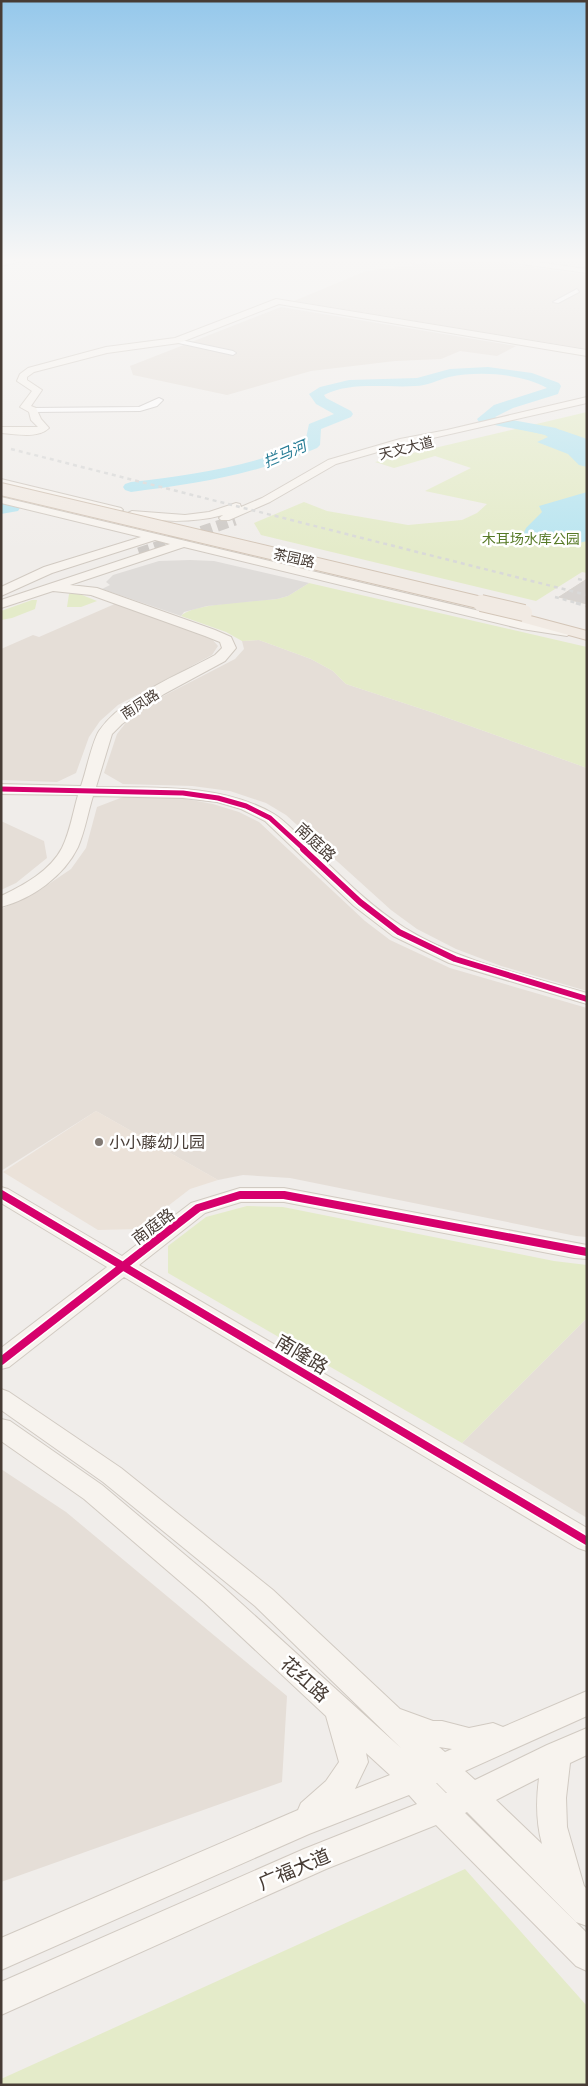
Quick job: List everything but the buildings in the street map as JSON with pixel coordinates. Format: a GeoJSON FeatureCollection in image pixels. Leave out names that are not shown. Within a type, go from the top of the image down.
{"type":"FeatureCollection","features":[{"type":"Feature","properties":{"kind":"main road","name":"茶园路"},"geometry":{"type":"LineString","coordinates":[[1,489],[521,615],[583,632]]}},
{"type":"Feature","properties":{"kind":"main road","name":"茶园路"},"geometry":{"type":"LineString","coordinates":[[1,494],[521,615]]}},
{"type":"Feature","properties":{"kind":"street"},"geometry":{"type":"LineString","coordinates":[[75,358],[31,370],[23,376],[22,381],[37,390],[24,407],[33,410],[140,409],[159,400]]}},
{"type":"Feature","properties":{"kind":"street","name":"天文大道"},"geometry":{"type":"LineString","coordinates":[[564,409],[587,400]]}},
{"type":"Feature","properties":{"kind":"street","name":"天文大道"},"geometry":{"type":"LineString","coordinates":[[225,518],[274,503],[335,469],[379,454],[451,435],[564,409],[587,406]]}},
{"type":"Feature","properties":{"kind":"street"},"geometry":{"type":"LineString","coordinates":[[1,430],[41,430],[44,428],[36,420],[33,410]]}},
{"type":"Feature","properties":{"kind":"street","name":"天文大道"},"geometry":{"type":"LineString","coordinates":[[225,518],[305,471],[400,442],[451,435]]}},
{"type":"Feature","properties":{"kind":"street"},"geometry":{"type":"LineString","coordinates":[[1,482],[215,535],[184,544],[139,553],[1,592]]}},
{"type":"Feature","properties":{"kind":"street"},"geometry":{"type":"LineString","coordinates":[[1,500],[49,516],[112,531],[123,540],[115,548]]}},
{"type":"Feature","properties":{"kind":"street","name":"茶园路"},"geometry":{"type":"LineString","coordinates":[[1,500],[522,624],[583,632]]}},
{"type":"Feature","properties":{"kind":"street"},"geometry":{"type":"LineString","coordinates":[[132,514],[176,520],[225,518]]}},
{"type":"Feature","properties":{"kind":"street"},"geometry":{"type":"LineString","coordinates":[[108,524],[128,526],[138,522],[139,519],[132,514]]}},
{"type":"Feature","properties":{"kind":"street"},"geometry":{"type":"LineString","coordinates":[[1,592],[48,570],[184,528]]}},
{"type":"Feature","properties":{"kind":"street"},"geometry":{"type":"LineString","coordinates":[[1,597],[139,553],[156,551],[141,544],[115,548]]}},
{"type":"Feature","properties":{"kind":"street"},"geometry":{"type":"LineString","coordinates":[[1,604],[88,575],[139,553],[192,550],[237,556]]}},
{"type":"Feature","properties":{"kind":"street"},"geometry":{"type":"LineString","coordinates":[[88,575],[85,585],[92,591]]}},
{"type":"Feature","properties":{"kind":"street"},"geometry":{"type":"LineString","coordinates":[[50,587],[92,591]]}},
{"type":"Feature","properties":{"kind":"street","name":"南凤路"},"geometry":{"type":"LineString","coordinates":[[1,902],[29,889],[58,868],[70,847],[105,733],[117,719],[133,706],[220,658],[229,648],[226,640],[210,633],[92,591]]}},
{"type":"Feature","properties":{"kind":"street","name":"南庭路"},"geometry":{"type":"LineString","coordinates":[[1,788],[183,792],[218,798],[246,806],[270,818],[366,907],[399,932],[455,959],[587,999]]}},
{"type":"Feature","properties":{"kind":"street","name":"南隆路"},"geometry":{"type":"LineString","coordinates":[[1,1194],[587,1541]]}},
{"type":"Feature","properties":{"kind":"street","name":"南庭路"},"geometry":{"type":"LineString","coordinates":[[1,1361],[198,1208],[240,1195],[284,1195],[587,1252]]}},
{"type":"Feature","properties":{"kind":"street","name":"花红路"},"geometry":{"type":"LineString","coordinates":[[1,1398],[112,1475],[264,1598],[518,1841],[579,1903]]}},
{"type":"Feature","properties":{"kind":"street","name":"花红路"},"geometry":{"type":"LineString","coordinates":[[1,1428],[93,1492],[213,1594],[414,1779],[473,1844],[587,1955]]}},
{"type":"Feature","properties":{"kind":"street"},"geometry":{"type":"LineString","coordinates":[[213,1594],[237,1604],[250,1602],[251,1596],[242,1580]]}},
{"type":"Feature","properties":{"kind":"street"},"geometry":{"type":"LineString","coordinates":[[1,1954],[299,1824],[414,1779],[587,1703]]}},
{"type":"Feature","properties":{"kind":"street"},"geometry":{"type":"LineString","coordinates":[[299,1824],[331,1798],[341,1787],[354,1762],[338,1708]]}},
{"type":"Feature","properties":{"kind":"street"},"geometry":{"type":"LineString","coordinates":[[392,1720],[433,1734],[442,1734],[469,1741],[529,1728]]}},
{"type":"Feature","properties":{"kind":"street","name":"广福大道"},"geometry":{"type":"LineString","coordinates":[[1,1999],[315,1859],[470,1797],[587,1741]]}},
{"type":"Feature","properties":{"kind":"street"},"geometry":{"type":"LineString","coordinates":[[557,1754],[550,1798],[552,1827],[579,1903]]}},
{"type":"Feature","properties":{"kind":"shaded area"},"geometry":{"type":"Polygon","coordinates":[[[150,358],[443,358],[395,361],[311,371],[227,395],[133,375],[130,366],[150,358]]]}},
{"type":"Feature","properties":{"kind":"shaded area"},"geometry":{"type":"Polygon","coordinates":[[[159,561],[214,561],[309,583],[288,596],[277,599],[207,606],[184,612],[181,616],[102,589],[110,585],[106,582],[113,575],[159,561]]]}},
{"type":"Feature","properties":{"kind":"shaded area"},"geometry":{"type":"Polygon","coordinates":[[[117,603],[211,638],[218,646],[212,655],[118,705],[100,721],[89,737],[76,773],[57,782],[1,780],[1,649],[33,635],[39,637],[117,603]]]}},
{"type":"Feature","properties":{"kind":"shaded area"},"geometry":{"type":"Polygon","coordinates":[[[259,640],[311,659],[333,671],[346,684],[431,712],[587,768],[587,991],[501,966],[456,949],[417,929],[391,910],[286,815],[266,803],[230,791],[192,786],[123,784],[104,773],[117,734],[128,720],[144,706],[235,659],[244,649],[242,641],[259,640]]]}},
{"type":"Feature","properties":{"kind":"shaded area"},"geometry":{"type":"Polygon","coordinates":[[[123,797],[180,798],[213,804],[239,812],[259,822],[365,921],[390,940],[450,968],[587,1008],[587,1237],[290,1178],[243,1175],[218,1180],[96,1111],[1,1171],[1,909],[37,892],[71,869],[86,848],[97,807],[123,797]]]}},
{"type":"Feature","properties":{"kind":"shaded area"},"geometry":{"type":"Polygon","coordinates":[[[1,821],[44,841],[47,858],[16,883],[1,890],[1,821]]]}},
{"type":"Feature","properties":{"kind":"shaded area","name":"小小藤幼儿园"},"geometry":{"type":"Polygon","coordinates":[[[96,1111],[218,1180],[190,1189],[138,1229],[98,1230],[3,1172],[96,1111]]]}},
{"type":"Feature","properties":{"kind":"shaded area"},"geometry":{"type":"Polygon","coordinates":[[[587,1318],[587,1518],[462,1443],[587,1318]]]}},
{"type":"Feature","properties":{"kind":"shaded area"},"geometry":{"type":"Polygon","coordinates":[[[1,1469],[66,1512],[287,1696],[282,1782],[1,1882],[1,1469]]]}},
{"type":"Feature","properties":{"kind":"green space","name":"木耳场水库公园"},"geometry":{"type":"Polygon","coordinates":[[[587,412],[587,573],[582,572],[536,601],[261,535],[254,523],[304,502],[327,511],[408,525],[462,520],[477,513],[487,504],[425,491],[471,468],[435,456],[394,468],[375,462],[587,412]]]}},
{"type":"Feature","properties":{"kind":"green space"},"geometry":{"type":"Polygon","coordinates":[[[309,583],[587,647],[587,768],[431,712],[346,684],[333,671],[311,659],[259,640],[242,641],[226,632],[181,616],[198,608],[211,605],[277,599],[288,596],[309,583]]]}},
{"type":"Feature","properties":{"kind":"green space"},"geometry":{"type":"Polygon","coordinates":[[[77,593],[97,601],[81,607],[67,607],[69,594],[77,593]]]}},
{"type":"Feature","properties":{"kind":"green space"},"geometry":{"type":"Polygon","coordinates":[[[37,600],[35,609],[1,620],[1,611],[37,600]]]}},
{"type":"Feature","properties":{"kind":"green space"},"geometry":{"type":"Polygon","coordinates":[[[247,1206],[283,1207],[554,1261],[587,1265],[587,1318],[462,1443],[168,1273],[168,1246],[206,1217],[247,1206]]]}},
{"type":"Feature","properties":{"kind":"green space"},"geometry":{"type":"Polygon","coordinates":[[[465,1869],[587,2006],[587,2085],[1,2085],[1,2079],[465,1869]]]}},
{"type":"Feature","properties":{"kind":"water"},"geometry":{"type":"Polygon","coordinates":[[[529,425],[561,430],[587,439],[587,467],[579,465],[568,454],[537,442],[548,437],[545,435],[517,428],[529,425]]]}},
{"type":"Feature","properties":{"kind":"water"},"geometry":{"type":"Polygon","coordinates":[[[587,492],[587,541],[563,545],[530,539],[523,535],[526,528],[542,512],[539,506],[587,492]]]}},
{"type":"Feature","properties":{"kind":"waterway","name":"拦马河"},"geometry":{"type":"LineString","coordinates":[[131,487],[201,478],[245,469],[267,463],[312,445],[314,427],[346,414],[321,401],[316,394],[324,390],[349,384],[417,382],[461,372],[488,371],[518,374],[545,381],[554,386],[553,391],[499,408],[484,419],[551,431],[587,451]]}},
{"type":"Feature","properties":{"kind":"waterway","name":"拦马河"},"geometry":{"type":"LineString","coordinates":[[1,509],[12,508]]}},
{"type":"Feature","properties":{"kind":"tunnel"},"geometry":{"type":"LineString","coordinates":[[139,553],[235,520]]}},
{"type":"Feature","properties":{"kind":"railway"},"geometry":{"type":"LineString","coordinates":[[11,449],[587,595]]}},
{"type":"Feature","properties":{"kind":"railway"},"geometry":{"type":"LineString","coordinates":[[578,579],[587,581]]}},
{"type":"Feature","properties":{"kind":"railway"},"geometry":{"type":"LineString","coordinates":[[555,597],[580,604]]}},
{"type":"Feature","properties":{"kind":"railway"},"geometry":{"type":"LineString","coordinates":[[576,603],[587,606]]}},
{"type":"Feature","properties":{"kind":"cycle path"},"geometry":{"type":"LineString","coordinates":[[1,789],[183,793],[218,798],[246,806],[270,818],[360,902],[399,932],[455,959],[587,999]]}},
{"type":"Feature","properties":{"kind":"cycle path"},"geometry":{"type":"LineString","coordinates":[[1,1194],[587,1541]]}},
{"type":"Feature","properties":{"kind":"cycle path"},"geometry":{"type":"LineString","coordinates":[[1,1361],[198,1208],[240,1195],[284,1195],[587,1252]]}},
{"type":"Feature","properties":{"kind":"place","name":"小小藤幼儿园"},"geometry":{"type":"Point","coordinates":[99,1142]}}]}
